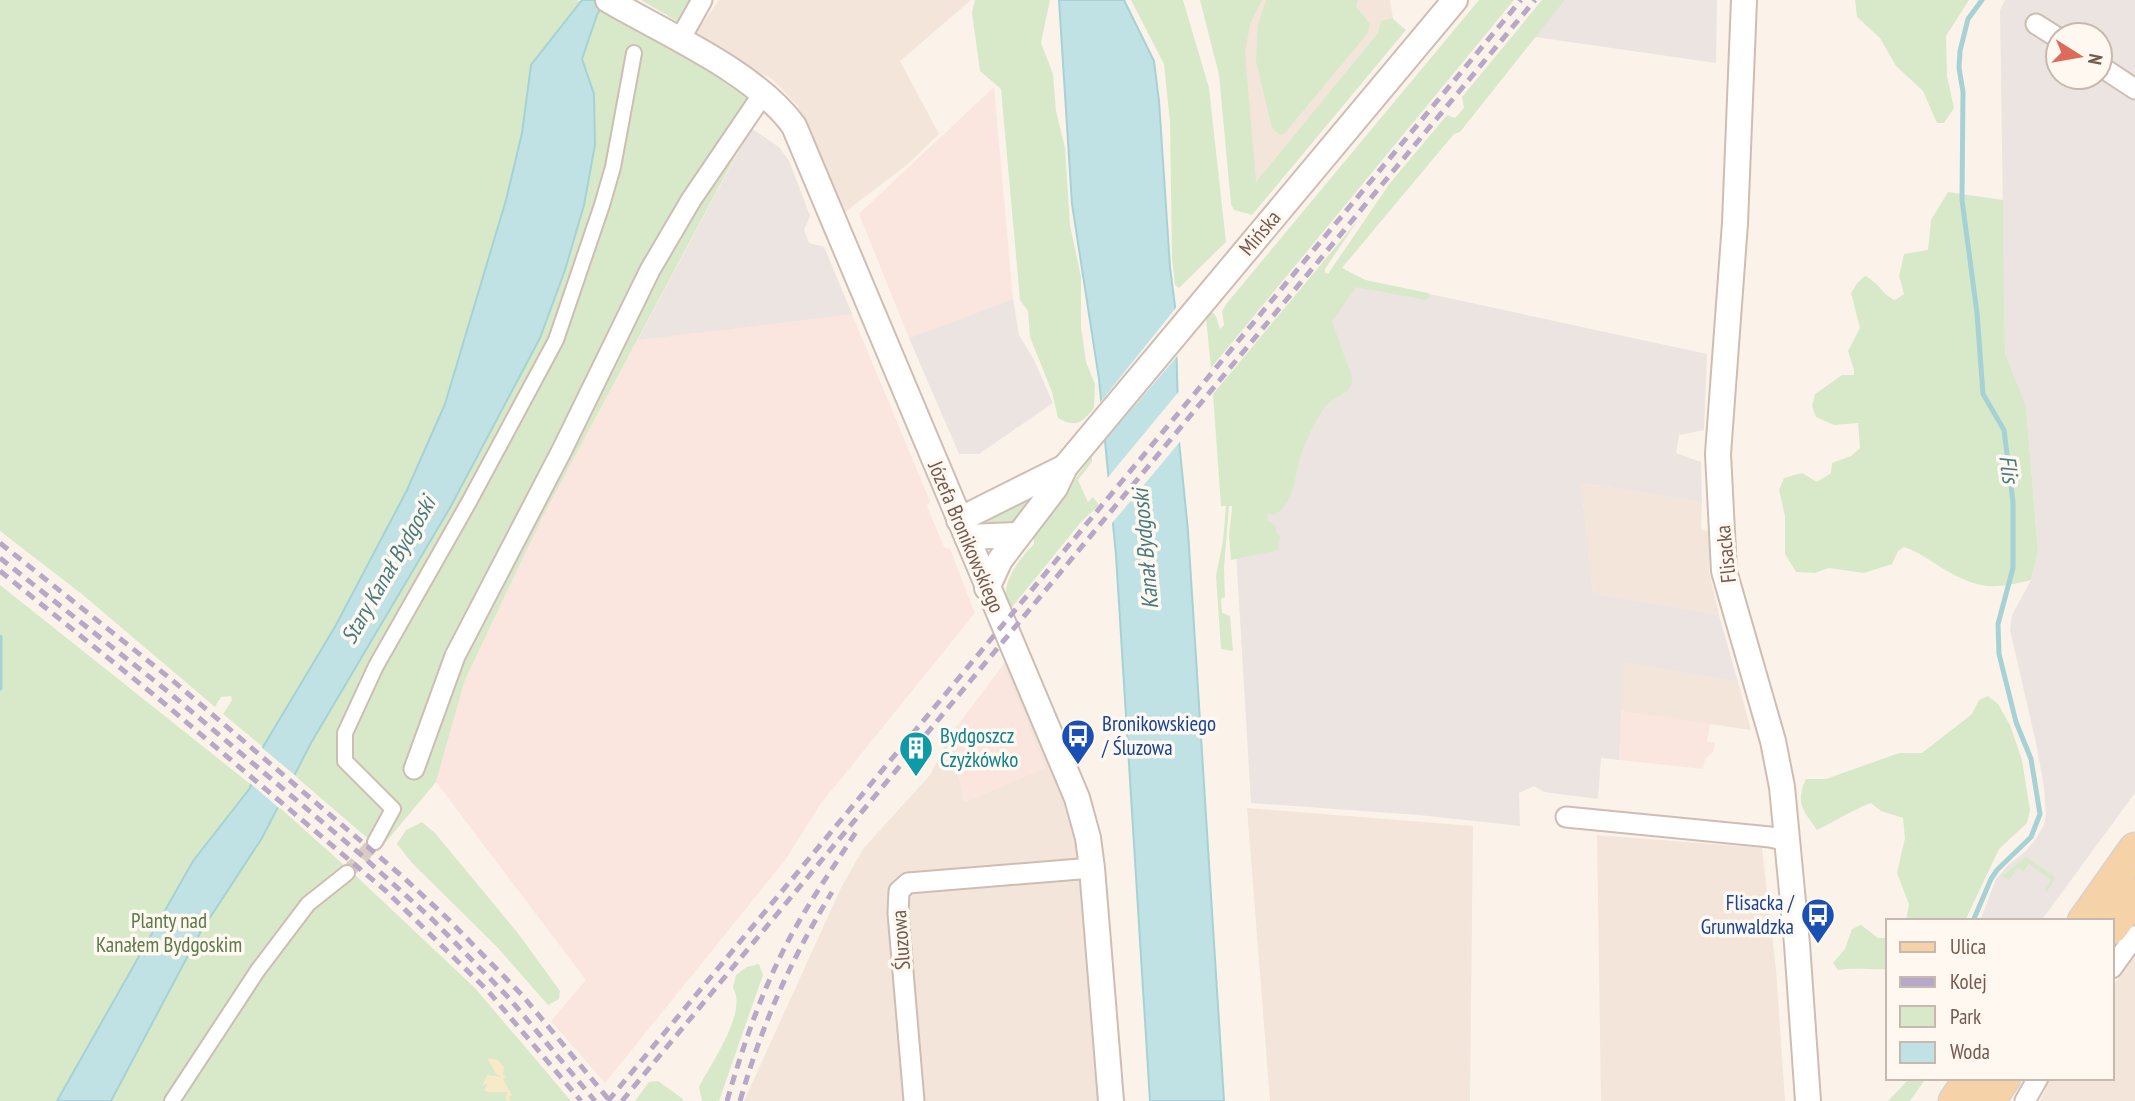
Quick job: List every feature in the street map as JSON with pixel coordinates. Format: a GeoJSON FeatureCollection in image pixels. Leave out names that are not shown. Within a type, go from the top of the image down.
{"type":"FeatureCollection","features":[{"type":"Feature","properties":{"kind":"main road"},"geometry":{"type":"LineString","coordinates":[[2085,919],[2135,849]]}},
{"type":"Feature","properties":{"kind":"main road"},"geometry":{"type":"LineString","coordinates":[[2114,924],[2135,895]]}},
{"type":"Feature","properties":{"kind":"main road"},"geometry":{"type":"LineString","coordinates":[[1955,1101],[1970,1080]]}},
{"type":"Feature","properties":{"kind":"main road"},"geometry":{"type":"LineString","coordinates":[[1989,1101],[2003,1080]]}},
{"type":"Feature","properties":{"kind":"street"},"geometry":{"type":"LineString","coordinates":[[679,41],[702,0]]}},
{"type":"Feature","properties":{"kind":"street","name":"Mińska"},"geometry":{"type":"LineString","coordinates":[[987,588],[1000,560],[1055,488],[1071,460],[1455,0]]}},
{"type":"Feature","properties":{"kind":"street","name":"Flisacka"},"geometry":{"type":"LineString","coordinates":[[1744,0],[1735,223],[1718,454],[1724,571],[1773,741],[1782,787],[1808,1101]]}},
{"type":"Feature","properties":{"kind":"street","name":"Józefa Bronikowskiego"},"geometry":{"type":"LineString","coordinates":[[611,2],[721,65],[780,108],[794,127],[1077,798],[1088,838],[1092,868],[1111,1101]]}},
{"type":"Feature","properties":{"kind":"street"},"geometry":{"type":"LineString","coordinates":[[2036,24],[2044,29]]}},
{"type":"Feature","properties":{"kind":"street"},"geometry":{"type":"LineString","coordinates":[[375,842],[393,809],[345,761],[345,733],[376,666],[556,340],[610,180],[634,53]]}},
{"type":"Feature","properties":{"kind":"street"},"geometry":{"type":"LineString","coordinates":[[2114,75],[2135,89]]}},
{"type":"Feature","properties":{"kind":"street"},"geometry":{"type":"LineString","coordinates":[[414,769],[455,656],[562,450],[650,270],[691,200],[763,94]]}},
{"type":"Feature","properties":{"kind":"street","name":"Mińska"},"geometry":{"type":"LineString","coordinates":[[963,529],[1071,460]]}},
{"type":"Feature","properties":{"kind":"street"},"geometry":{"type":"LineString","coordinates":[[963,529],[1017,535]]}},
{"type":"Feature","properties":{"kind":"street"},"geometry":{"type":"LineString","coordinates":[[1566,817],[1770,837],[1787,841]]}},
{"type":"Feature","properties":{"kind":"street","name":"Śluzowa"},"geometry":{"type":"LineString","coordinates":[[914,1101],[898,913],[899,891],[908,883],[1092,868]]}},
{"type":"Feature","properties":{"kind":"street"},"geometry":{"type":"LineString","coordinates":[[173,1101],[258,970],[308,904],[347,873]]}},
{"type":"Feature","properties":{"kind":"street"},"geometry":{"type":"LineString","coordinates":[[2114,965],[2135,936]]}},
{"type":"Feature","properties":{"kind":"street"},"geometry":{"type":"LineString","coordinates":[[2025,1101],[2037,1080]]}},
{"type":"Feature","properties":{"kind":"shaded area"},"geometry":{"type":"Polygon","coordinates":[[[719,0],[971,0],[900,61],[939,134],[908,164],[845,212],[798,106],[772,79],[692,38],[719,0]]]}},
{"type":"Feature","properties":{"kind":"shaded area"},"geometry":{"type":"Polygon","coordinates":[[[1219,0],[1390,0],[1395,31],[1249,207],[1219,0]]]}},
{"type":"Feature","properties":{"kind":"shaded area"},"geometry":{"type":"Polygon","coordinates":[[[1565,0],[1717,0],[1716,63],[1535,37],[1565,0]]]}},
{"type":"Feature","properties":{"kind":"shaded area"},"geometry":{"type":"Polygon","coordinates":[[[2005,0],[2135,0],[2135,793],[2042,919],[1981,919],[1996,879],[2035,840],[2044,825],[2046,814],[2036,743],[2010,630],[2012,615],[2031,580],[2038,551],[2026,406],[2005,353],[2000,10],[2005,0]]]}},
{"type":"Feature","properties":{"kind":"shaded area"},"geometry":{"type":"Polygon","coordinates":[[[994,87],[1013,299],[909,338],[859,214],[994,87]]]}},
{"type":"Feature","properties":{"kind":"shaded area"},"geometry":{"type":"Polygon","coordinates":[[[751,128],[780,148],[789,161],[810,216],[804,230],[809,243],[824,247],[930,501],[927,506],[944,547],[950,549],[975,613],[819,806],[786,859],[605,1083],[551,1021],[586,980],[436,782],[465,680],[542,518],[751,128]]]}},
{"type":"Feature","properties":{"kind":"shaded area"},"geometry":{"type":"Polygon","coordinates":[[[751,128],[780,148],[789,161],[810,216],[804,230],[809,243],[824,247],[852,314],[638,340],[751,128]]]}},
{"type":"Feature","properties":{"kind":"shaded area"},"geometry":{"type":"Polygon","coordinates":[[[1351,273],[1365,280],[1707,354],[1704,430],[1679,435],[1676,453],[1701,462],[1702,502],[1581,483],[1593,593],[1719,615],[1738,682],[1623,662],[1619,760],[1601,758],[1598,799],[1544,792],[1534,786],[1519,793],[1520,826],[1419,815],[1251,803],[1235,535],[1266,427],[1351,273]]]}},
{"type":"Feature","properties":{"kind":"shaded area"},"geometry":{"type":"Polygon","coordinates":[[[1013,299],[1019,335],[1034,360],[1053,403],[979,454],[959,454],[909,338],[1013,299]]]}},
{"type":"Feature","properties":{"kind":"shaded area"},"geometry":{"type":"Polygon","coordinates":[[[1581,483],[1702,502],[1701,530],[1710,531],[1709,572],[1719,615],[1593,593],[1581,483]]]}},
{"type":"Feature","properties":{"kind":"shaded area"},"geometry":{"type":"Polygon","coordinates":[[[1014,651],[1077,798],[1111,1101],[744,1101],[841,888],[863,849],[930,775],[951,734],[964,802],[1045,768],[1003,665],[1014,651]]]}},
{"type":"Feature","properties":{"kind":"shaded area"},"geometry":{"type":"Polygon","coordinates":[[[1623,662],[1738,682],[1751,730],[1620,711],[1623,662]]]}},
{"type":"Feature","properties":{"kind":"shaded area"},"geometry":{"type":"Polygon","coordinates":[[[1003,665],[1046,768],[964,802],[951,734],[1003,665]]]}},
{"type":"Feature","properties":{"kind":"shaded area"},"geometry":{"type":"Polygon","coordinates":[[[1620,711],[1710,723],[1707,741],[1715,743],[1713,752],[1705,759],[1703,769],[1619,760],[1620,711]]]}},
{"type":"Feature","properties":{"kind":"shaded area"},"geometry":{"type":"Polygon","coordinates":[[[1247,808],[1473,826],[1470,1101],[1270,1101],[1247,808]]]}},
{"type":"Feature","properties":{"kind":"shaded area"},"geometry":{"type":"Polygon","coordinates":[[[1597,835],[1762,848],[1776,970],[1785,1101],[1601,1101],[1597,835]]]}},
{"type":"Feature","properties":{"kind":"shaded area"},"geometry":{"type":"Polygon","coordinates":[[[2135,956],[2135,1101],[2040,1101],[2050,1080],[2114,1080],[2114,984],[2135,956]]]}},
{"type":"Feature","properties":{"kind":"green space"},"geometry":{"type":"Polygon","coordinates":[[[0,0],[581,2],[531,65],[522,133],[506,200],[445,404],[407,490],[336,625],[263,747],[223,714],[232,700],[231,696],[221,697],[215,707],[83,595],[0,531],[0,0]]]}},
{"type":"Feature","properties":{"kind":"green space"},"geometry":{"type":"Polygon","coordinates":[[[605,0],[767,97],[542,518],[465,680],[436,782],[380,849],[294,775],[451,506],[540,338],[565,270],[584,205],[594,95],[581,59],[605,0]]]}},
{"type":"Feature","properties":{"kind":"green space"},"geometry":{"type":"Polygon","coordinates":[[[641,0],[694,0],[680,23],[641,0]]]}},
{"type":"Feature","properties":{"kind":"green space"},"geometry":{"type":"Polygon","coordinates":[[[975,0],[1050,0],[1041,43],[1053,74],[1056,111],[1065,148],[1070,225],[1081,277],[1081,326],[1086,362],[1095,384],[1094,408],[1086,417],[1074,423],[1058,418],[1052,392],[1030,337],[1028,311],[1020,300],[1001,89],[980,71],[972,13],[975,0]]]}},
{"type":"Feature","properties":{"kind":"green space"},"geometry":{"type":"Polygon","coordinates":[[[1131,0],[1183,0],[1209,88],[1226,242],[1179,288],[1175,285],[1172,258],[1170,122],[1164,64],[1131,0]]]}},
{"type":"Feature","properties":{"kind":"green space"},"geometry":{"type":"Polygon","coordinates":[[[1200,0],[1262,0],[1250,24],[1245,53],[1256,182],[1378,33],[1381,21],[1392,18],[1406,30],[1252,215],[1234,210],[1231,204],[1219,75],[1200,0]]]}},
{"type":"Feature","properties":{"kind":"green space"},"geometry":{"type":"Polygon","coordinates":[[[1266,0],[1358,0],[1356,6],[1370,24],[1368,33],[1284,134],[1280,135],[1272,128],[1256,61],[1258,25],[1266,0]]]}},
{"type":"Feature","properties":{"kind":"green space"},"geometry":{"type":"Polygon","coordinates":[[[1479,0],[1514,0],[1211,368],[1206,318],[1211,311],[1216,316],[1220,329],[1224,325],[1222,311],[1227,303],[1479,0]]]}},
{"type":"Feature","properties":{"kind":"green space"},"geometry":{"type":"Polygon","coordinates":[[[1542,0],[1565,0],[1460,132],[1454,134],[1342,268],[1365,280],[1428,293],[1430,296],[1426,300],[1356,287],[1332,322],[1352,377],[1351,383],[1346,391],[1325,407],[1315,423],[1302,452],[1287,503],[1274,515],[1268,513],[1267,520],[1276,526],[1276,532],[1280,536],[1278,550],[1231,560],[1229,536],[1232,506],[1229,506],[1224,568],[1225,597],[1221,599],[1222,613],[1230,616],[1233,651],[1221,649],[1216,576],[1226,506],[1221,506],[1213,394],[1358,220],[1325,269],[1328,274],[1390,183],[1447,115],[1455,118],[1464,108],[1462,97],[1542,0]]]}},
{"type":"Feature","properties":{"kind":"green space"},"geometry":{"type":"Polygon","coordinates":[[[1855,0],[1969,0],[1946,36],[1947,76],[1954,108],[1944,123],[1937,123],[1923,91],[1896,66],[1880,38],[1857,17],[1855,0]]]}},
{"type":"Feature","properties":{"kind":"green space"},"geometry":{"type":"Polygon","coordinates":[[[1948,192],[2003,200],[2005,353],[2026,406],[2038,551],[2031,580],[1995,586],[1975,584],[1904,547],[1898,551],[1892,564],[1864,573],[1829,568],[1815,573],[1796,572],[1785,554],[1785,516],[1779,490],[1784,478],[1802,473],[1817,482],[1831,473],[1832,463],[1851,456],[1860,448],[1858,423],[1834,425],[1816,417],[1812,406],[1815,394],[1842,375],[1854,375],[1848,351],[1860,328],[1851,293],[1865,276],[1895,300],[1904,294],[1899,276],[1904,254],[1928,250],[1931,220],[1948,192]]]}},
{"type":"Feature","properties":{"kind":"green space"},"geometry":{"type":"Polygon","coordinates":[[[1092,456],[1092,462],[1078,480],[1088,502],[1093,497],[1099,505],[1081,522],[1008,612],[1006,592],[1011,575],[1034,544],[1034,534],[1092,456]]]}},
{"type":"Feature","properties":{"kind":"green space"},"geometry":{"type":"Polygon","coordinates":[[[1043,485],[1012,527],[984,526],[990,517],[1043,485]]]}},
{"type":"Feature","properties":{"kind":"green space","name":"Planty nad Kanałem Bydgoskim"},"geometry":{"type":"Polygon","coordinates":[[[0,585],[278,806],[355,875],[475,988],[571,1101],[0,1101],[0,585]]]}},
{"type":"Feature","properties":{"kind":"green space"},"geometry":{"type":"Polygon","coordinates":[[[1988,696],[1998,704],[2010,725],[2022,760],[2030,810],[2027,823],[1999,849],[1966,919],[1906,919],[1909,904],[1897,873],[1905,838],[1903,818],[1881,811],[1871,803],[1817,830],[1802,806],[1803,787],[1806,779],[1826,779],[1899,753],[1922,753],[1972,714],[1979,700],[1988,696]]]}},
{"type":"Feature","properties":{"kind":"green space"},"geometry":{"type":"Polygon","coordinates":[[[422,822],[435,833],[517,932],[560,991],[559,999],[548,1005],[498,948],[412,863],[397,844],[406,830],[422,822]]]}},
{"type":"Feature","properties":{"kind":"green space"},"geometry":{"type":"Polygon","coordinates":[[[2026,857],[2055,877],[2047,892],[2045,890],[2051,880],[2029,864],[2023,871],[2018,868],[2009,880],[2002,876],[2026,857]]]}},
{"type":"Feature","properties":{"kind":"green space"},"geometry":{"type":"Polygon","coordinates":[[[1861,925],[1878,938],[1886,938],[1886,969],[1838,970],[1833,963],[1845,949],[1852,929],[1861,925]]]}},
{"type":"Feature","properties":{"kind":"green space"},"geometry":{"type":"Polygon","coordinates":[[[759,964],[763,975],[719,1101],[702,1101],[699,1087],[726,1038],[736,1010],[733,988],[736,975],[747,967],[759,964]]]}},
{"type":"Feature","properties":{"kind":"green space"},"geometry":{"type":"Polygon","coordinates":[[[1908,1080],[1925,1080],[1910,1101],[1888,1101],[1908,1080]]]}},
{"type":"Feature","properties":{"kind":"green space"},"geometry":{"type":"Polygon","coordinates":[[[658,1081],[683,1101],[635,1101],[649,1082],[658,1081]]]}},
{"type":"Feature","properties":{"kind":"sand"},"geometry":{"type":"Polygon","coordinates":[[[487,1058],[498,1060],[504,1067],[503,1074],[506,1077],[503,1079],[512,1095],[508,1098],[511,1101],[506,1100],[507,1092],[484,1090],[488,1083],[482,1086],[487,1075],[502,1077],[496,1074],[487,1058]]]}},
{"type":"Feature","properties":{"kind":"water","name":"Stary Kanał Bydgoski"},"geometry":{"type":"Polygon","coordinates":[[[582,0],[605,0],[582,59],[594,94],[595,145],[584,205],[565,270],[540,338],[451,506],[311,743],[262,838],[200,933],[111,1101],[57,1101],[193,861],[250,788],[263,747],[336,625],[407,490],[445,404],[506,200],[522,133],[531,65],[582,0]]]}},
{"type":"Feature","properties":{"kind":"water","name":"Kanał Bydgoski"},"geometry":{"type":"Polygon","coordinates":[[[1059,0],[1124,0],[1154,61],[1175,306],[1179,441],[1188,531],[1224,1101],[1150,1101],[1116,555],[1099,379],[1072,204],[1059,0]]]}},
{"type":"Feature","properties":{"kind":"pier"},"geometry":{"type":"Polygon","coordinates":[[[1179,304],[1180,353],[1101,445],[1098,405],[1179,304]]]}},
{"type":"Feature","properties":{"kind":"pier"},"geometry":{"type":"Polygon","coordinates":[[[1181,389],[1183,438],[1108,528],[1104,482],[1181,389]]]}},
{"type":"Feature","properties":{"kind":"pier"},"geometry":{"type":"Polygon","coordinates":[[[260,746],[297,777],[280,809],[250,783],[260,746]]]}},
{"type":"Feature","properties":{"kind":"waterway","name":"Flis"},"geometry":{"type":"LineString","coordinates":[[1974,919],[1991,879],[2031,837],[2040,814],[2031,759],[2016,722],[1999,654],[1998,624],[2013,568],[2013,502],[2004,430],[1983,394],[1977,313],[1962,200],[1963,92],[1959,68],[1960,51],[1968,19],[1982,0]]}},
{"type":"Feature","properties":{"kind":"waterway"},"geometry":{"type":"LineString","coordinates":[[0,637],[0,688]]}},
{"type":"Feature","properties":{"kind":"tunnel"},"geometry":{"type":"LineString","coordinates":[[347,873],[375,842]]}},
{"type":"Feature","properties":{"kind":"railway"},"geometry":{"type":"LineString","coordinates":[[608,1101],[1521,0]]}},
{"type":"Feature","properties":{"kind":"railway"},"geometry":{"type":"LineString","coordinates":[[622,1101],[1535,0]]}},
{"type":"Feature","properties":{"kind":"railway"},"geometry":{"type":"LineString","coordinates":[[0,543],[172,680],[403,877],[522,995],[610,1101]]}},
{"type":"Feature","properties":{"kind":"railway"},"geometry":{"type":"LineString","coordinates":[[0,558],[166,690],[359,853],[433,920],[509,998],[595,1101]]}},
{"type":"Feature","properties":{"kind":"railway"},"geometry":{"type":"LineString","coordinates":[[0,571],[159,699],[386,891],[488,991],[581,1101]]}},
{"type":"Feature","properties":{"kind":"railway"},"geometry":{"type":"LineString","coordinates":[[727,1101],[752,1024],[774,969],[800,920],[856,832]]}},
{"type":"Feature","properties":{"kind":"railway"},"geometry":{"type":"LineString","coordinates":[[740,1101],[778,993],[832,892]]}},
{"type":"Feature","properties":{"kind":"place","name":"Bronikowskiego / Śluzowa"},"geometry":{"type":"Point","coordinates":[1078,766]}},
{"type":"Feature","properties":{"kind":"place","name":"Bydgoszcz Czyżkówko"},"geometry":{"type":"Point","coordinates":[916,778]}},
{"type":"Feature","properties":{"kind":"place","name":"Flisacka / Grunwaldzka"},"geometry":{"type":"Point","coordinates":[1818,945]}}]}
